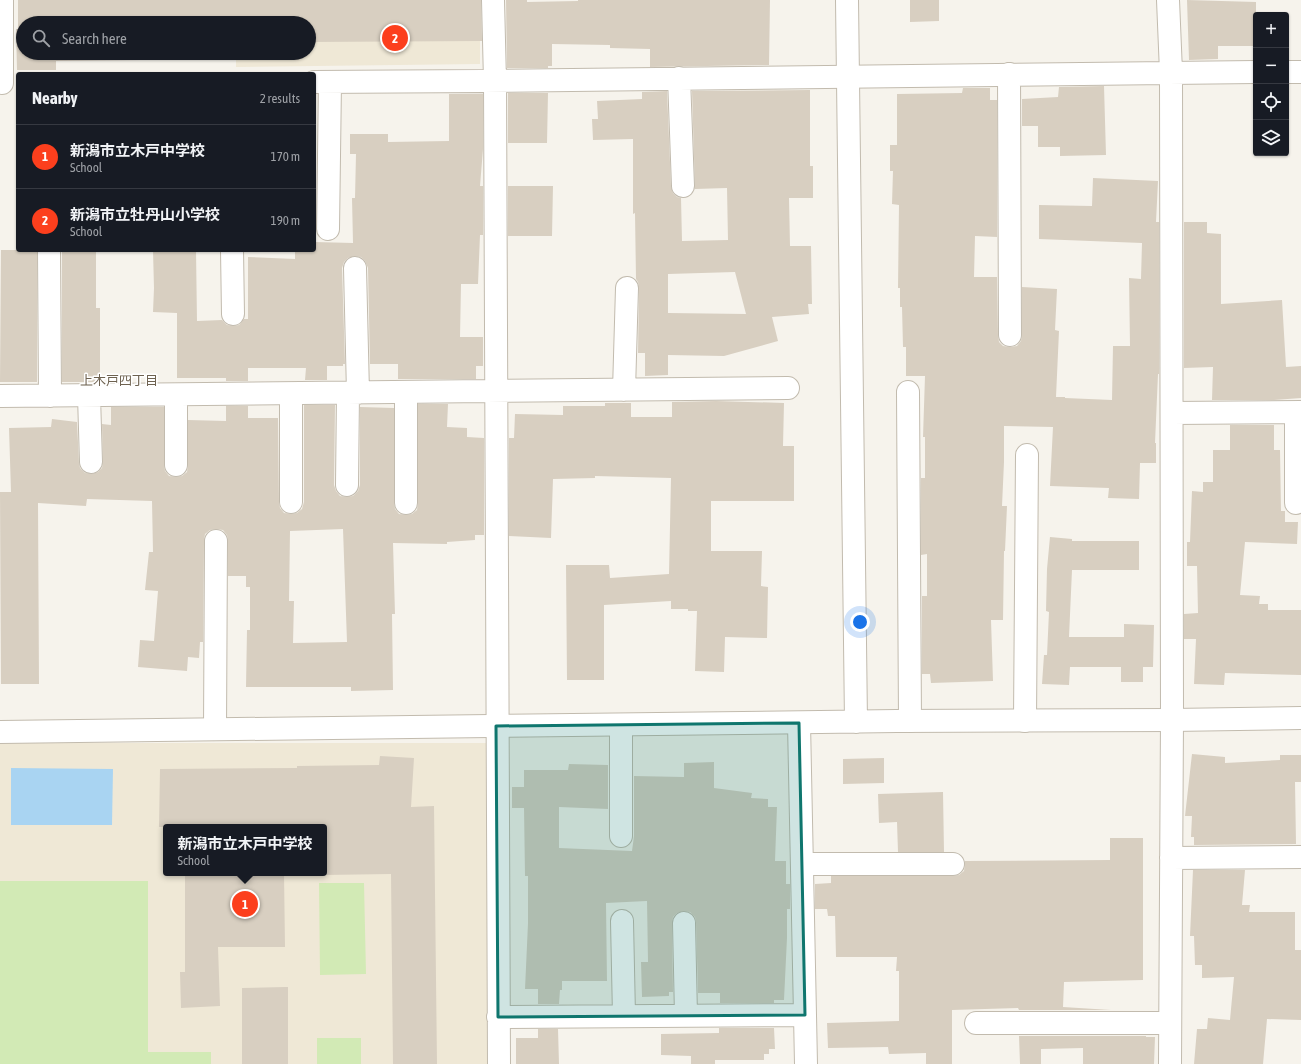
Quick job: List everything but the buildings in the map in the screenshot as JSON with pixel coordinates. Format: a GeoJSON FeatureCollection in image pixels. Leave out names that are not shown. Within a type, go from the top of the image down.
{"type":"FeatureCollection","features":[{"type":"Feature","properties":{"kind":"street"},"geometry":{"type":"LineString","coordinates":[[2,0],[7,83]]}},
{"type":"Feature","properties":{"kind":"street"},"geometry":{"type":"LineString","coordinates":[[493,0],[495,81],[496,726],[499,1064]]}},
{"type":"Feature","properties":{"kind":"street"},"geometry":{"type":"LineString","coordinates":[[847,0],[856,722]]}},
{"type":"Feature","properties":{"kind":"street"},"geometry":{"type":"LineString","coordinates":[[1168,0],[1171,72],[1172,413],[1170,1064]]}},
{"type":"Feature","properties":{"kind":"street"},"geometry":{"type":"LineString","coordinates":[[328,229],[322,82],[1253,72]]}},
{"type":"Feature","properties":{"kind":"street"},"geometry":{"type":"LineString","coordinates":[[1289,72],[1301,72]]}},
{"type":"Feature","properties":{"kind":"street"},"geometry":{"type":"LineString","coordinates":[[1009,74],[1010,335]]}},
{"type":"Feature","properties":{"kind":"street"},"geometry":{"type":"LineString","coordinates":[[679,78],[684,186]]}},
{"type":"Feature","properties":{"kind":"street"},"geometry":{"type":"LineString","coordinates":[[49,252],[50,396]]}},
{"type":"Feature","properties":{"kind":"street"},"geometry":{"type":"LineString","coordinates":[[232,252],[233,314]]}},
{"type":"Feature","properties":{"kind":"street"},"geometry":{"type":"LineString","coordinates":[[347,485],[353,393],[355,268]]}},
{"type":"Feature","properties":{"kind":"street"},"geometry":{"type":"LineString","coordinates":[[624,390],[627,288]]}},
{"type":"Feature","properties":{"kind":"street"},"geometry":{"type":"LineString","coordinates":[[0,396],[788,388]]}},
{"type":"Feature","properties":{"kind":"street"},"geometry":{"type":"LineString","coordinates":[[908,392],[910,721]]}},
{"type":"Feature","properties":{"kind":"street"},"geometry":{"type":"LineString","coordinates":[[406,393],[406,503]]}},
{"type":"Feature","properties":{"kind":"street"},"geometry":{"type":"LineString","coordinates":[[290,502],[291,394]]}},
{"type":"Feature","properties":{"kind":"street"},"geometry":{"type":"LineString","coordinates":[[176,395],[176,465]]}},
{"type":"Feature","properties":{"kind":"street"},"geometry":{"type":"LineString","coordinates":[[89,396],[91,462]]}},
{"type":"Feature","properties":{"kind":"street"},"geometry":{"type":"LineString","coordinates":[[1172,413],[1298,412],[1296,503]]}},
{"type":"Feature","properties":{"kind":"street"},"geometry":{"type":"LineString","coordinates":[[1025,721],[1027,455]]}},
{"type":"Feature","properties":{"kind":"street"},"geometry":{"type":"LineString","coordinates":[[215,730],[216,541]]}},
{"type":"Feature","properties":{"kind":"street"},"geometry":{"type":"LineString","coordinates":[[0,732],[910,721],[1301,718]]}},
{"type":"Feature","properties":{"kind":"street"},"geometry":{"type":"LineString","coordinates":[[799,723],[806,1064]]}},
{"type":"Feature","properties":{"kind":"street"},"geometry":{"type":"LineString","coordinates":[[621,725],[621,836]]}},
{"type":"Feature","properties":{"kind":"street"},"geometry":{"type":"LineString","coordinates":[[1171,858],[1301,857]]}},
{"type":"Feature","properties":{"kind":"street"},"geometry":{"type":"LineString","coordinates":[[802,864],[954,864]]}},
{"type":"Feature","properties":{"kind":"street"},"geometry":{"type":"LineString","coordinates":[[622,921],[624,1016]]}},
{"type":"Feature","properties":{"kind":"street"},"geometry":{"type":"LineString","coordinates":[[684,923],[686,1016]]}},
{"type":"Feature","properties":{"kind":"street"},"geometry":{"type":"LineString","coordinates":[[498,1017],[805,1015]]}},
{"type":"Feature","properties":{"kind":"street"},"geometry":{"type":"LineString","coordinates":[[976,1023],[1170,1023]]}},
{"type":"Feature","properties":{"kind":"highlighted area"},"geometry":{"type":"Polygon","coordinates":[[[799,723],[805,1015],[498,1017],[496,726],[799,723]]]}},
{"type":"Feature","properties":{"kind":"shaded area"},"geometry":{"type":"Polygon","coordinates":[[[480,0],[480,64],[236,67],[236,60],[316,60],[316,22],[480,0]]]}},
{"type":"Feature","properties":{"kind":"shaded area"},"geometry":{"type":"Polygon","coordinates":[[[0,743],[491,743],[490,1064],[0,1064],[0,743]]]}},
{"type":"Feature","properties":{"kind":"green space"},"geometry":{"type":"Polygon","coordinates":[[[0,881],[148,881],[148,1052],[211,1052],[211,1064],[0,1064],[0,881]]]}},
{"type":"Feature","properties":{"kind":"green space"},"geometry":{"type":"Polygon","coordinates":[[[319,883],[364,883],[366,974],[320,975],[319,883]]]}},
{"type":"Feature","properties":{"kind":"green space"},"geometry":{"type":"Polygon","coordinates":[[[317,1038],[361,1038],[361,1064],[317,1064],[317,1038]]]}},
{"type":"Feature","properties":{"kind":"water"},"geometry":{"type":"Polygon","coordinates":[[[11,768],[113,769],[112,825],[11,825],[11,768]]]}},
{"type":"Feature","properties":{"kind":"place","name":"新潟市立牡丹山小学校"},"geometry":{"type":"Point","coordinates":[395,38]}},
{"type":"Feature","properties":{"kind":"place","name":"新潟市立木戸中学校"},"geometry":{"type":"Point","coordinates":[245,904]}},
{"type":"Feature","properties":{"kind":"district","name":"上木戸四丁目"},"geometry":{"type":"Point","coordinates":[119,380]}}]}
